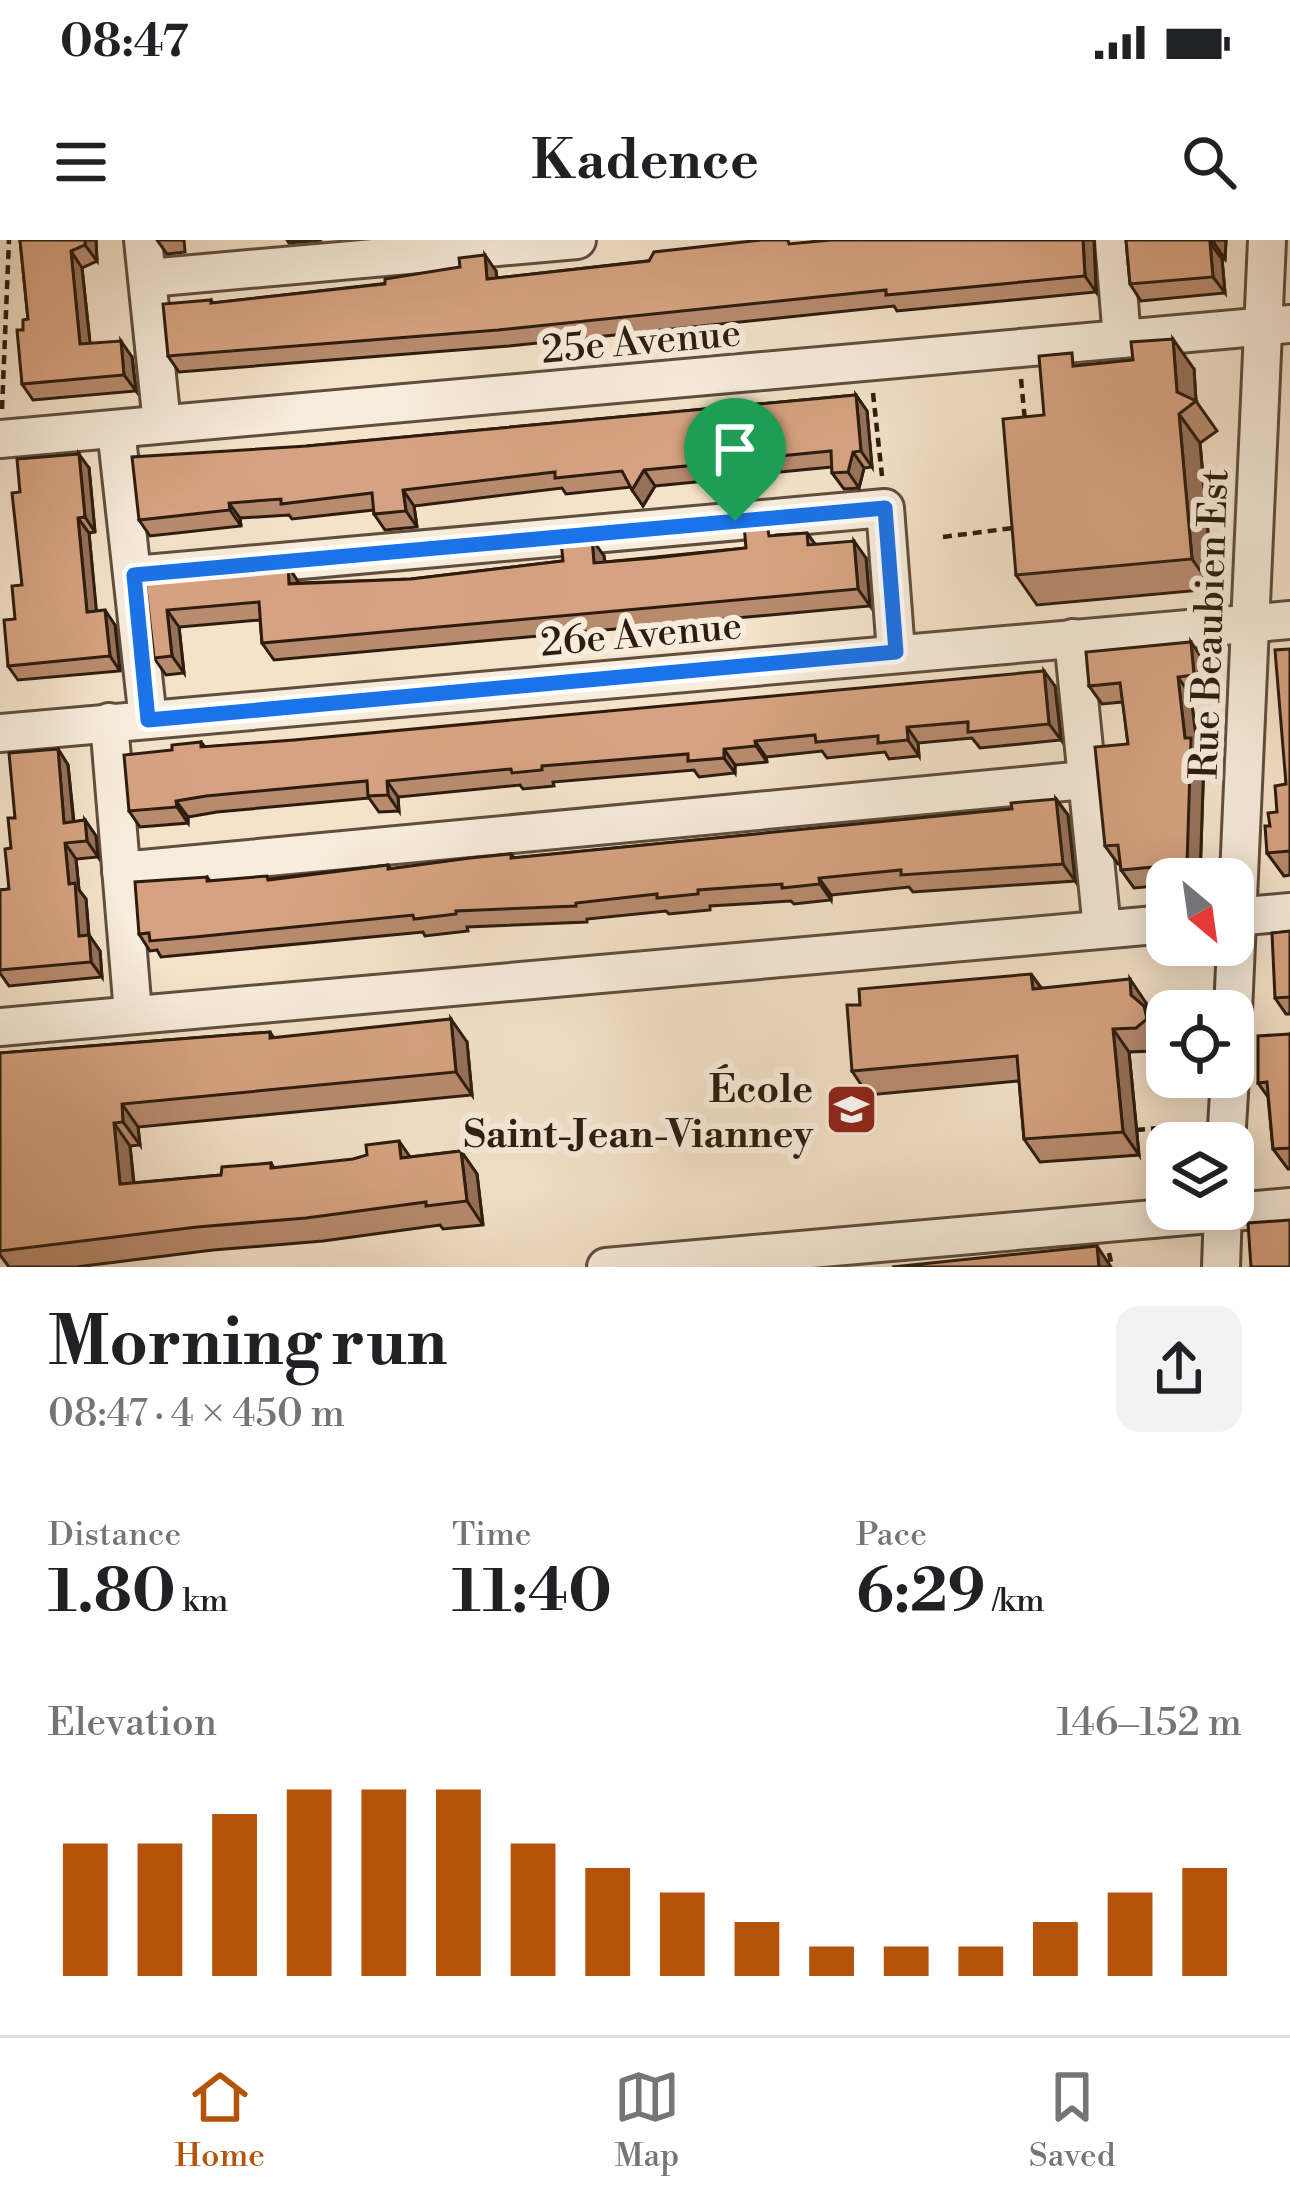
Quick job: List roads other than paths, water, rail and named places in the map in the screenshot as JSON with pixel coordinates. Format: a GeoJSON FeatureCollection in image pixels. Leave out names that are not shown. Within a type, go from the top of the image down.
{"type":"FeatureCollection","features":[{"type":"Feature","properties":{"kind":"street"},"geometry":{"type":"LineString","coordinates":[[142,240],[162,424]]}},
{"type":"Feature","properties":{"kind":"street"},"geometry":{"type":"LineString","coordinates":[[148,278],[577,240]]}},
{"type":"Feature","properties":{"kind":"street"},"geometry":{"type":"LineString","coordinates":[[1114,240],[1122,339]]}},
{"type":"Feature","properties":{"kind":"street","name":"Rue Beaubien Est"},"geometry":{"type":"LineString","coordinates":[[1238,858],[1250,622],[1276,326],[1267,240]]}},
{"type":"Feature","properties":{"kind":"street","name":"25e Avenue"},"geometry":{"type":"LineString","coordinates":[[0,439],[1276,326]]}},
{"type":"Feature","properties":{"kind":"street"},"geometry":{"type":"LineString","coordinates":[[116,429],[148,720]]}},
{"type":"Feature","properties":{"kind":"street"},"geometry":{"type":"LineString","coordinates":[[134,575],[885,508],[896,652]]}},
{"type":"Feature","properties":{"kind":"street","name":"26e Avenue"},"geometry":{"type":"LineString","coordinates":[[0,734],[1290,620]]}},
{"type":"Feature","properties":{"kind":"street"},"geometry":{"type":"LineString","coordinates":[[1073,638],[1102,929]]}},
{"type":"Feature","properties":{"kind":"street"},"geometry":{"type":"LineString","coordinates":[[109,722],[133,1013]]}},
{"type":"Feature","properties":{"kind":"street"},"geometry":{"type":"LineString","coordinates":[[121,871],[1085,780]]}},
{"type":"Feature","properties":{"kind":"street"},"geometry":{"type":"LineString","coordinates":[[1254,915],[1290,912]]}},
{"type":"Feature","properties":{"kind":"street"},"geometry":{"type":"LineString","coordinates":[[0,1027],[1146,926]]}},
{"type":"Feature","properties":{"kind":"street"},"geometry":{"type":"LineString","coordinates":[[1254,1209],[1290,1207]]}},
{"type":"Feature","properties":{"kind":"street"},"geometry":{"type":"LineString","coordinates":[[606,1267],[998,1250],[1146,1224]]}},
{"type":"Feature","properties":{"kind":"street"},"geometry":{"type":"LineString","coordinates":[[1221,1267],[1222,1230]]}},
{"type":"Feature","properties":{"kind":"place","name":"École Saint-Jean-Vianney"},"geometry":{"type":"Point","coordinates":[852,1110]}}]}
